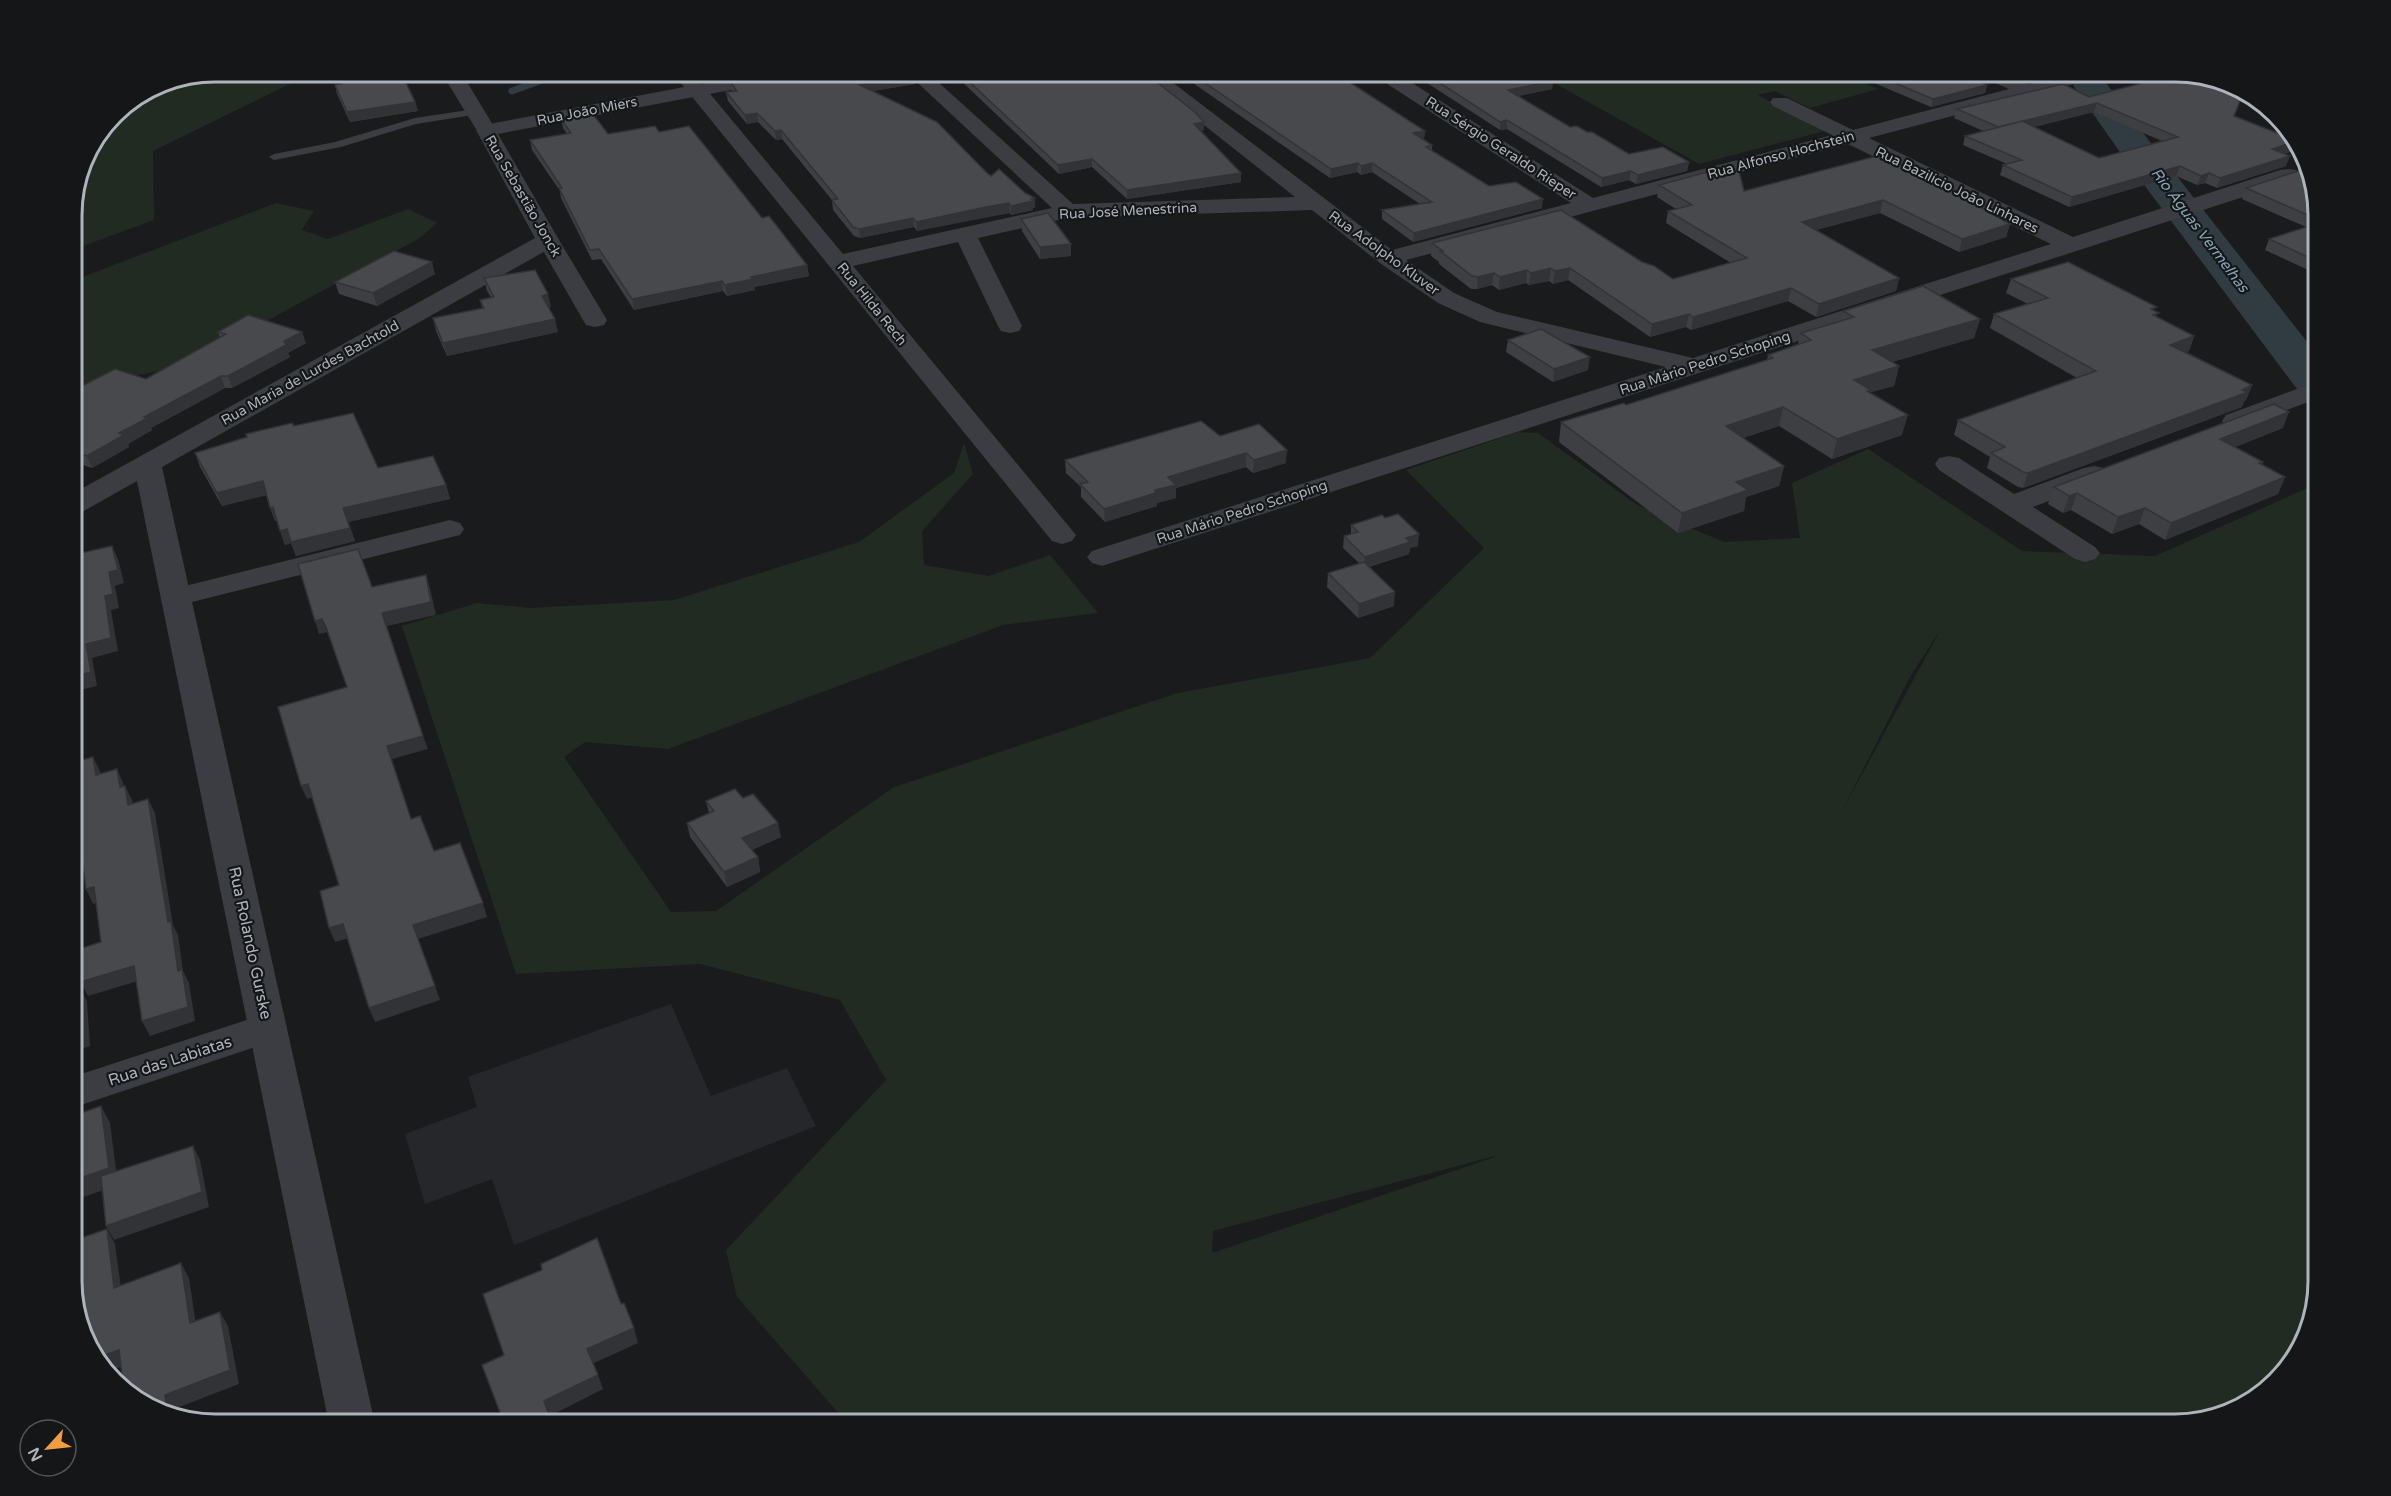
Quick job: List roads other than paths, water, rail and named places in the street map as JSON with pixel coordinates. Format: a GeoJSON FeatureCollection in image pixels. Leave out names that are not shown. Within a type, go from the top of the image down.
{"type":"FeatureCollection","features":[{"type":"Feature","properties":{"kind":"street","name":"Rua Sérgio Geraldo Rieper"},"geometry":{"type":"LineString","coordinates":[[1398,82],[1589,205]]}},
{"type":"Feature","properties":{"kind":"street"},"geometry":{"type":"LineString","coordinates":[[2009,82],[2027,90]]}},
{"type":"Feature","properties":{"kind":"street","name":"Rua Alfonso Hochstein"},"geometry":{"type":"LineString","coordinates":[[1388,258],[2059,82]]}},
{"type":"Feature","properties":{"kind":"street","name":"Rua Sebastião Jonck"},"geometry":{"type":"LineString","coordinates":[[458,83],[595,320]]}},
{"type":"Feature","properties":{"kind":"street","name":"Rua João Miers"},"geometry":{"type":"LineString","coordinates":[[480,121],[680,83]]}},
{"type":"Feature","properties":{"kind":"street","name":"Rua Hilda Rech"},"geometry":{"type":"LineString","coordinates":[[690,83],[1062,535]]}},
{"type":"Feature","properties":{"kind":"street"},"geometry":{"type":"LineString","coordinates":[[928,83],[1068,212]]}},
{"type":"Feature","properties":{"kind":"street","name":"Rua Adolpho Kluver"},"geometry":{"type":"LineString","coordinates":[[1161,83],[1388,258],[1438,294],[1466,309],[1489,317],[1694,366]]}},
{"type":"Feature","properties":{"kind":"street","name":"Rua Bazilício João Linhares"},"geometry":{"type":"LineString","coordinates":[[1780,102],[2070,245]]}},
{"type":"Feature","properties":{"kind":"street","name":"Rua Mário Pedro Schoping"},"geometry":{"type":"LineString","coordinates":[[1102,557],[2300,171]]}},
{"type":"Feature","properties":{"kind":"street","name":"Rua José Menestrina"},"geometry":{"type":"LineString","coordinates":[[838,262],[1068,212],[1316,203]]}},
{"type":"Feature","properties":{"kind":"street"},"geometry":{"type":"LineString","coordinates":[[1564,212],[1592,231]]}},
{"type":"Feature","properties":{"kind":"street"},"geometry":{"type":"LineString","coordinates":[[965,234],[1010,326]]}},
{"type":"Feature","properties":{"kind":"street","name":"Rua Maria de Lurdes Bachtold"},"geometry":{"type":"LineString","coordinates":[[83,500],[548,240]]}},
{"type":"Feature","properties":{"kind":"street"},"geometry":{"type":"LineString","coordinates":[[2211,430],[2308,393]]}},
{"type":"Feature","properties":{"kind":"street","name":"Rua Rolando Gurske"},"geometry":{"type":"LineString","coordinates":[[147,463],[350,1414]]}},
{"type":"Feature","properties":{"kind":"street"},"geometry":{"type":"LineString","coordinates":[[2012,505],[2122,463]]}},
{"type":"Feature","properties":{"kind":"street"},"geometry":{"type":"LineString","coordinates":[[1949,464],[2085,553]]}},
{"type":"Feature","properties":{"kind":"street"},"geometry":{"type":"LineString","coordinates":[[176,597],[450,529]]}},
{"type":"Feature","properties":{"kind":"street","name":"Rua das Labiatas"},"geometry":{"type":"LineString","coordinates":[[83,1089],[268,1028]]}},
{"type":"Feature","properties":{"kind":"lane"},"geometry":{"type":"LineString","coordinates":[[274,156],[337,145],[415,121],[480,121]]}},
{"type":"Feature","properties":{"kind":"waterway","name":"Rio Águas Vermelhas"},"geometry":{"type":"LineString","coordinates":[[2088,82],[2137,150],[2308,373]]}},
{"type":"Feature","properties":{"kind":"waterway"},"geometry":{"type":"LineString","coordinates":[[512,91],[534,83]]}}]}
